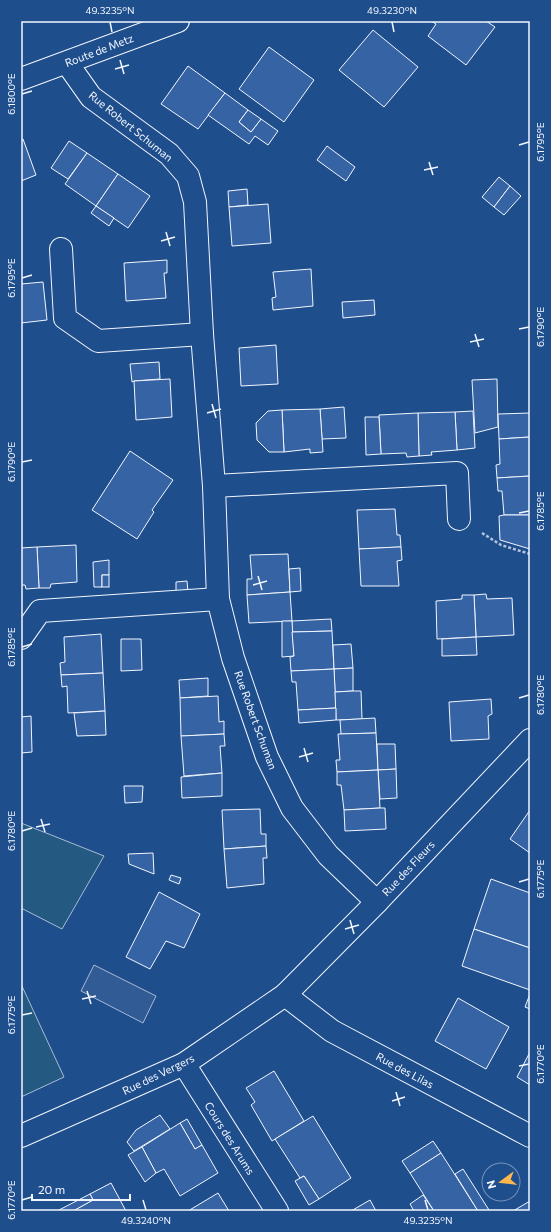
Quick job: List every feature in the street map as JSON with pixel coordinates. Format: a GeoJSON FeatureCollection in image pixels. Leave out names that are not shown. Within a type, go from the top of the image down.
{"type":"FeatureCollection","features":[{"type":"Feature","properties":{"kind":"street","name":"Route de Metz"},"geometry":{"type":"LineString","coordinates":[[21,79],[178,21]]}},
{"type":"Feature","properties":{"kind":"street","name":"Rue Robert Schuman"},"geometry":{"type":"LineString","coordinates":[[67,63],[91,97],[169,154],[188,176],[195,202],[202,334],[214,486],[218,599],[233,658],[267,757],[292,808],[328,854],[377,902]]}},
{"type":"Feature","properties":{"kind":"street"},"geometry":{"type":"LineString","coordinates":[[61,249],[65,318],[98,341],[202,334]]}},
{"type":"Feature","properties":{"kind":"street"},"geometry":{"type":"LineString","coordinates":[[214,486],[457,473],[459,519]]}},
{"type":"Feature","properties":{"kind":"street"},"geometry":{"type":"LineString","coordinates":[[21,638],[40,611],[218,599]]}},
{"type":"Feature","properties":{"kind":"street","name":"Rue des Fleurs"},"geometry":{"type":"LineString","coordinates":[[285,995],[377,902],[530,740]]}},
{"type":"Feature","properties":{"kind":"street","name":"Rue des Vergers"},"geometry":{"type":"LineString","coordinates":[[21,1136],[184,1064],[285,995]]}},
{"type":"Feature","properties":{"kind":"street","name":"Rue des Lilas"},"geometry":{"type":"LineString","coordinates":[[285,995],[332,1031],[530,1136]]}},
{"type":"Feature","properties":{"kind":"street","name":"Cours des Arums"},"geometry":{"type":"LineString","coordinates":[[184,1064],[277,1211]]}},
{"type":"Feature","properties":{"kind":"path"},"geometry":{"type":"LineString","coordinates":[[459,519],[501,545],[530,554]]}},
{"type":"Feature","properties":{"kind":"shaded area"},"geometry":{"type":"Polygon","coordinates":[[[21,823],[104,856],[62,929],[21,908],[21,823]]]}},
{"type":"Feature","properties":{"kind":"shaded area"},"geometry":{"type":"Polygon","coordinates":[[[94,965],[156,996],[143,1023],[81,991],[94,965]]]}},
{"type":"Feature","properties":{"kind":"shaded area"},"geometry":{"type":"Polygon","coordinates":[[[21,984],[64,1077],[21,1097],[21,984]]]}},
{"type":"Feature","properties":{"kind":"building"},"geometry":{"type":"Polygon","coordinates":[[[431,21],[486,21],[495,27],[466,65],[428,36],[436,24],[431,21]]]}},
{"type":"Feature","properties":{"kind":"building"},"geometry":{"type":"Polygon","coordinates":[[[373,30],[418,67],[384,107],[339,70],[373,30]]]}},
{"type":"Feature","properties":{"kind":"building"},"geometry":{"type":"Polygon","coordinates":[[[269,47],[314,80],[284,122],[239,89],[269,47]]]}},
{"type":"Feature","properties":{"kind":"building"},"geometry":{"type":"Polygon","coordinates":[[[188,66],[225,93],[198,129],[161,104],[188,66]]]}},
{"type":"Feature","properties":{"kind":"building"},"geometry":{"type":"Polygon","coordinates":[[[225,93],[248,110],[239,122],[251,132],[261,119],[278,131],[268,145],[255,136],[249,144],[208,115],[225,93]]]}},
{"type":"Feature","properties":{"kind":"building"},"geometry":{"type":"Polygon","coordinates":[[[248,110],[261,119],[251,132],[239,122],[248,110]]]}},
{"type":"Feature","properties":{"kind":"building"},"geometry":{"type":"Polygon","coordinates":[[[23,139],[36,175],[21,181],[21,140],[23,139]]]}},
{"type":"Feature","properties":{"kind":"building"},"geometry":{"type":"Polygon","coordinates":[[[69,141],[87,153],[68,179],[51,168],[69,141]]]}},
{"type":"Feature","properties":{"kind":"building"},"geometry":{"type":"Polygon","coordinates":[[[327,146],[355,167],[346,181],[317,160],[327,146]]]}},
{"type":"Feature","properties":{"kind":"building"},"geometry":{"type":"Polygon","coordinates":[[[87,153],[118,174],[96,206],[65,184],[87,153]]]}},
{"type":"Feature","properties":{"kind":"building"},"geometry":{"type":"Polygon","coordinates":[[[118,174],[150,196],[128,228],[96,206],[118,174]]]}},
{"type":"Feature","properties":{"kind":"building"},"geometry":{"type":"Polygon","coordinates":[[[499,177],[510,186],[494,207],[482,197],[499,177]]]}},
{"type":"Feature","properties":{"kind":"building"},"geometry":{"type":"Polygon","coordinates":[[[510,186],[521,196],[504,215],[494,207],[510,186]]]}},
{"type":"Feature","properties":{"kind":"building"},"geometry":{"type":"Polygon","coordinates":[[[247,189],[248,205],[229,207],[228,191],[247,189]]]}},
{"type":"Feature","properties":{"kind":"building"},"geometry":{"type":"Polygon","coordinates":[[[268,204],[271,243],[232,246],[229,207],[268,204]]]}},
{"type":"Feature","properties":{"kind":"building"},"geometry":{"type":"Polygon","coordinates":[[[96,206],[114,218],[109,226],[91,213],[96,206]]]}},
{"type":"Feature","properties":{"kind":"building"},"geometry":{"type":"Polygon","coordinates":[[[167,260],[167,273],[164,273],[166,298],[126,301],[124,263],[167,260]]]}},
{"type":"Feature","properties":{"kind":"building"},"geometry":{"type":"Polygon","coordinates":[[[311,269],[313,306],[273,310],[272,298],[276,297],[273,272],[311,269]]]}},
{"type":"Feature","properties":{"kind":"building"},"geometry":{"type":"Polygon","coordinates":[[[43,282],[47,320],[21,323],[21,284],[43,282]]]}},
{"type":"Feature","properties":{"kind":"building"},"geometry":{"type":"Polygon","coordinates":[[[374,300],[375,315],[343,318],[342,302],[374,300]]]}},
{"type":"Feature","properties":{"kind":"building"},"geometry":{"type":"Polygon","coordinates":[[[276,345],[278,384],[241,386],[239,348],[276,345]]]}},
{"type":"Feature","properties":{"kind":"building"},"geometry":{"type":"Polygon","coordinates":[[[159,362],[160,379],[132,382],[130,364],[159,362]]]}},
{"type":"Feature","properties":{"kind":"building"},"geometry":{"type":"Polygon","coordinates":[[[170,379],[172,417],[136,420],[134,381],[170,379]]]}},
{"type":"Feature","properties":{"kind":"building"},"geometry":{"type":"Polygon","coordinates":[[[497,379],[498,427],[475,433],[472,380],[497,379]]]}},
{"type":"Feature","properties":{"kind":"building"},"geometry":{"type":"Polygon","coordinates":[[[344,407],[346,438],[322,439],[320,409],[344,407]]]}},
{"type":"Feature","properties":{"kind":"building"},"geometry":{"type":"Polygon","coordinates":[[[320,409],[323,452],[310,453],[310,449],[284,452],[282,410],[320,409]]]}},
{"type":"Feature","properties":{"kind":"building"},"geometry":{"type":"Polygon","coordinates":[[[282,410],[284,452],[269,452],[257,440],[256,423],[268,411],[282,410]]]}},
{"type":"Feature","properties":{"kind":"building"},"geometry":{"type":"Polygon","coordinates":[[[473,411],[475,448],[457,450],[455,412],[473,411]]]}},
{"type":"Feature","properties":{"kind":"building"},"geometry":{"type":"Polygon","coordinates":[[[455,412],[457,450],[431,452],[432,455],[419,456],[418,413],[455,412]]]}},
{"type":"Feature","properties":{"kind":"building"},"geometry":{"type":"Polygon","coordinates":[[[418,413],[419,456],[407,457],[406,453],[381,454],[379,415],[418,413]]]}},
{"type":"Feature","properties":{"kind":"building"},"geometry":{"type":"Polygon","coordinates":[[[530,413],[530,437],[499,439],[498,414],[530,413]]]}},
{"type":"Feature","properties":{"kind":"building"},"geometry":{"type":"Polygon","coordinates":[[[365,417],[379,417],[381,454],[366,455],[365,417]]]}},
{"type":"Feature","properties":{"kind":"building"},"geometry":{"type":"Polygon","coordinates":[[[530,437],[530,476],[497,478],[496,465],[500,464],[499,439],[530,437]]]}},
{"type":"Feature","properties":{"kind":"building"},"geometry":{"type":"Polygon","coordinates":[[[130,451],[173,480],[152,510],[154,512],[137,539],[92,510],[130,451]]]}},
{"type":"Feature","properties":{"kind":"building"},"geometry":{"type":"Polygon","coordinates":[[[530,476],[530,515],[504,515],[502,491],[498,491],[497,478],[530,476]]]}},
{"type":"Feature","properties":{"kind":"building"},"geometry":{"type":"Polygon","coordinates":[[[395,509],[397,535],[400,535],[401,547],[359,549],[357,510],[395,509]]]}},
{"type":"Feature","properties":{"kind":"building"},"geometry":{"type":"Polygon","coordinates":[[[530,515],[530,549],[500,540],[499,516],[530,515]]]}},
{"type":"Feature","properties":{"kind":"building"},"geometry":{"type":"Polygon","coordinates":[[[76,545],[77,582],[51,584],[50,588],[39,588],[37,547],[76,545]]]}},
{"type":"Feature","properties":{"kind":"building"},"geometry":{"type":"Polygon","coordinates":[[[37,547],[39,588],[26,589],[25,585],[21,585],[21,548],[37,547]]]}},
{"type":"Feature","properties":{"kind":"building"},"geometry":{"type":"Polygon","coordinates":[[[401,547],[402,560],[397,561],[399,586],[361,586],[359,549],[401,547]]]}},
{"type":"Feature","properties":{"kind":"building"},"geometry":{"type":"Polygon","coordinates":[[[288,554],[290,592],[247,595],[247,579],[252,579],[250,555],[288,554]]]}},
{"type":"Feature","properties":{"kind":"building"},"geometry":{"type":"Polygon","coordinates":[[[109,560],[109,575],[102,575],[102,587],[94,587],[93,562],[109,560]]]}},
{"type":"Feature","properties":{"kind":"building"},"geometry":{"type":"Polygon","coordinates":[[[300,568],[301,591],[290,592],[289,569],[300,568]]]}},
{"type":"Feature","properties":{"kind":"building"},"geometry":{"type":"Polygon","coordinates":[[[102,575],[109,575],[109,587],[102,587],[102,575]]]}},
{"type":"Feature","properties":{"kind":"building"},"geometry":{"type":"Polygon","coordinates":[[[187,581],[188,592],[176,593],[176,582],[187,581]]]}},
{"type":"Feature","properties":{"kind":"building"},"geometry":{"type":"Polygon","coordinates":[[[290,592],[292,621],[249,623],[247,595],[290,592]]]}},
{"type":"Feature","properties":{"kind":"building"},"geometry":{"type":"Polygon","coordinates":[[[486,594],[487,599],[512,598],[514,635],[476,637],[474,595],[486,594]]]}},
{"type":"Feature","properties":{"kind":"building"},"geometry":{"type":"Polygon","coordinates":[[[462,595],[474,595],[476,637],[437,639],[436,601],[462,599],[462,595]]]}},
{"type":"Feature","properties":{"kind":"building"},"geometry":{"type":"Polygon","coordinates":[[[331,619],[332,631],[292,632],[292,621],[331,619]]]}},
{"type":"Feature","properties":{"kind":"building"},"geometry":{"type":"Polygon","coordinates":[[[282,621],[292,621],[294,656],[282,657],[282,621]]]}},
{"type":"Feature","properties":{"kind":"building"},"geometry":{"type":"Polygon","coordinates":[[[332,631],[334,669],[291,671],[290,657],[294,656],[292,632],[332,631]]]}},
{"type":"Feature","properties":{"kind":"building"},"geometry":{"type":"Polygon","coordinates":[[[101,634],[103,673],[61,675],[60,663],[65,662],[64,637],[101,634]]]}},
{"type":"Feature","properties":{"kind":"building"},"geometry":{"type":"Polygon","coordinates":[[[476,637],[477,655],[442,656],[442,639],[476,637]]]}},
{"type":"Feature","properties":{"kind":"building"},"geometry":{"type":"Polygon","coordinates":[[[121,639],[141,639],[142,670],[121,671],[121,639]]]}},
{"type":"Feature","properties":{"kind":"building"},"geometry":{"type":"Polygon","coordinates":[[[351,644],[353,668],[334,669],[333,645],[351,644]]]}},
{"type":"Feature","properties":{"kind":"building"},"geometry":{"type":"Polygon","coordinates":[[[353,668],[353,691],[335,692],[334,669],[353,668]]]}},
{"type":"Feature","properties":{"kind":"building"},"geometry":{"type":"Polygon","coordinates":[[[334,669],[336,708],[298,710],[296,682],[292,682],[291,671],[334,669]]]}},
{"type":"Feature","properties":{"kind":"building"},"geometry":{"type":"Polygon","coordinates":[[[103,673],[105,711],[68,713],[67,686],[62,687],[61,675],[103,673]]]}},
{"type":"Feature","properties":{"kind":"building"},"geometry":{"type":"Polygon","coordinates":[[[208,678],[208,696],[180,698],[179,680],[208,678]]]}},
{"type":"Feature","properties":{"kind":"building"},"geometry":{"type":"Polygon","coordinates":[[[361,691],[362,719],[336,720],[335,692],[361,691]]]}},
{"type":"Feature","properties":{"kind":"building"},"geometry":{"type":"Polygon","coordinates":[[[218,696],[219,722],[224,721],[224,734],[181,736],[180,698],[218,696]]]}},
{"type":"Feature","properties":{"kind":"building"},"geometry":{"type":"Polygon","coordinates":[[[491,699],[492,714],[488,716],[489,739],[451,741],[449,702],[491,699]]]}},
{"type":"Feature","properties":{"kind":"building"},"geometry":{"type":"Polygon","coordinates":[[[336,708],[336,720],[299,723],[298,710],[336,708]]]}},
{"type":"Feature","properties":{"kind":"building"},"geometry":{"type":"Polygon","coordinates":[[[105,711],[106,735],[77,736],[74,713],[105,711]]]}},
{"type":"Feature","properties":{"kind":"building"},"geometry":{"type":"Polygon","coordinates":[[[31,716],[32,752],[21,753],[21,717],[31,716]]]}},
{"type":"Feature","properties":{"kind":"building"},"geometry":{"type":"Polygon","coordinates":[[[375,718],[376,733],[341,734],[340,720],[375,718]]]}},
{"type":"Feature","properties":{"kind":"building"},"geometry":{"type":"Polygon","coordinates":[[[376,733],[378,770],[337,772],[336,760],[340,760],[338,734],[376,733]]]}},
{"type":"Feature","properties":{"kind":"building"},"geometry":{"type":"Polygon","coordinates":[[[224,734],[225,746],[220,746],[222,773],[184,776],[181,736],[224,734]]]}},
{"type":"Feature","properties":{"kind":"building"},"geometry":{"type":"Polygon","coordinates":[[[377,744],[395,744],[396,769],[378,770],[377,744]]]}},
{"type":"Feature","properties":{"kind":"building"},"geometry":{"type":"Polygon","coordinates":[[[396,769],[397,798],[380,799],[378,770],[396,769]]]}},
{"type":"Feature","properties":{"kind":"building"},"geometry":{"type":"Polygon","coordinates":[[[378,770],[380,808],[344,810],[341,785],[337,785],[337,772],[378,770]]]}},
{"type":"Feature","properties":{"kind":"building"},"geometry":{"type":"Polygon","coordinates":[[[222,773],[222,796],[182,798],[181,777],[222,773]]]}},
{"type":"Feature","properties":{"kind":"building"},"geometry":{"type":"Polygon","coordinates":[[[124,786],[143,786],[142,802],[125,803],[124,786]]]}},
{"type":"Feature","properties":{"kind":"building"},"geometry":{"type":"Polygon","coordinates":[[[385,808],[386,829],[345,831],[344,810],[385,808]]]}},
{"type":"Feature","properties":{"kind":"building"},"geometry":{"type":"Polygon","coordinates":[[[260,809],[261,834],[266,834],[266,846],[224,849],[222,810],[260,809]]]}},
{"type":"Feature","properties":{"kind":"building"},"geometry":{"type":"Polygon","coordinates":[[[530,810],[530,853],[510,839],[530,810]]]}},
{"type":"Feature","properties":{"kind":"building"},"geometry":{"type":"Polygon","coordinates":[[[266,846],[267,858],[263,858],[264,884],[227,888],[224,849],[266,846]]]}},
{"type":"Feature","properties":{"kind":"building"},"geometry":{"type":"Polygon","coordinates":[[[153,853],[154,874],[129,864],[128,854],[153,853]]]}},
{"type":"Feature","properties":{"kind":"building"},"geometry":{"type":"Polygon","coordinates":[[[171,875],[181,878],[179,884],[169,880],[171,875]]]}},
{"type":"Feature","properties":{"kind":"building"},"geometry":{"type":"Polygon","coordinates":[[[491,879],[530,893],[530,948],[474,929],[491,879]]]}},
{"type":"Feature","properties":{"kind":"building"},"geometry":{"type":"Polygon","coordinates":[[[159,892],[200,914],[184,948],[166,941],[150,969],[126,957],[159,892]]]}},
{"type":"Feature","properties":{"kind":"building"},"geometry":{"type":"Polygon","coordinates":[[[474,929],[530,948],[530,990],[462,966],[474,929]]]}},
{"type":"Feature","properties":{"kind":"building"},"geometry":{"type":"Polygon","coordinates":[[[530,994],[530,1009],[525,1007],[530,994]]]}},
{"type":"Feature","properties":{"kind":"building"},"geometry":{"type":"Polygon","coordinates":[[[458,998],[509,1027],[486,1069],[435,1041],[458,998]]]}},
{"type":"Feature","properties":{"kind":"building"},"geometry":{"type":"Polygon","coordinates":[[[530,1052],[530,1085],[517,1077],[530,1052]]]}},
{"type":"Feature","properties":{"kind":"building"},"geometry":{"type":"Polygon","coordinates":[[[274,1071],[304,1121],[272,1141],[251,1105],[255,1102],[246,1088],[274,1071]]]}},
{"type":"Feature","properties":{"kind":"building"},"geometry":{"type":"Polygon","coordinates":[[[160,1115],[170,1129],[134,1151],[127,1142],[136,1130],[160,1115]]]}},
{"type":"Feature","properties":{"kind":"building"},"geometry":{"type":"Polygon","coordinates":[[[313,1116],[351,1178],[319,1199],[304,1176],[300,1178],[275,1139],[313,1116]]]}},
{"type":"Feature","properties":{"kind":"building"},"geometry":{"type":"Polygon","coordinates":[[[187,1119],[202,1145],[195,1149],[180,1123],[187,1119]]]}},
{"type":"Feature","properties":{"kind":"building"},"geometry":{"type":"Polygon","coordinates":[[[180,1123],[195,1149],[202,1145],[218,1173],[180,1196],[164,1169],[156,1173],[142,1147],[180,1123]]]}},
{"type":"Feature","properties":{"kind":"building"},"geometry":{"type":"Polygon","coordinates":[[[433,1141],[441,1153],[410,1173],[402,1161],[433,1141]]]}},
{"type":"Feature","properties":{"kind":"building"},"geometry":{"type":"Polygon","coordinates":[[[142,1147],[156,1173],[145,1182],[128,1155],[142,1147]]]}},
{"type":"Feature","properties":{"kind":"building"},"geometry":{"type":"Polygon","coordinates":[[[441,1153],[478,1211],[434,1211],[410,1173],[441,1153]]]}},
{"type":"Feature","properties":{"kind":"building"},"geometry":{"type":"Polygon","coordinates":[[[463,1169],[481,1197],[481,1202],[484,1202],[489,1210],[478,1211],[455,1174],[463,1169]]]}},
{"type":"Feature","properties":{"kind":"building"},"geometry":{"type":"Polygon","coordinates":[[[304,1176],[319,1199],[309,1205],[295,1181],[304,1176]]]}},
{"type":"Feature","properties":{"kind":"building"},"geometry":{"type":"Polygon","coordinates":[[[111,1183],[126,1211],[73,1211],[93,1200],[90,1194],[111,1183]]]}},
{"type":"Feature","properties":{"kind":"building"},"geometry":{"type":"Polygon","coordinates":[[[218,1193],[229,1211],[188,1211],[218,1193]]]}},
{"type":"Feature","properties":{"kind":"building"},"geometry":{"type":"Polygon","coordinates":[[[90,1194],[93,1200],[73,1211],[59,1210],[90,1194]]]}},
{"type":"Feature","properties":{"kind":"building"},"geometry":{"type":"Polygon","coordinates":[[[423,1195],[434,1211],[414,1211],[410,1204],[423,1195]]]}},
{"type":"Feature","properties":{"kind":"building"},"geometry":{"type":"Polygon","coordinates":[[[370,1200],[376,1211],[351,1211],[370,1200]]]}},
{"type":"Feature","properties":{"kind":"building"},"geometry":{"type":"Polygon","coordinates":[[[530,1201],[530,1211],[513,1211],[530,1201]]]}}]}
